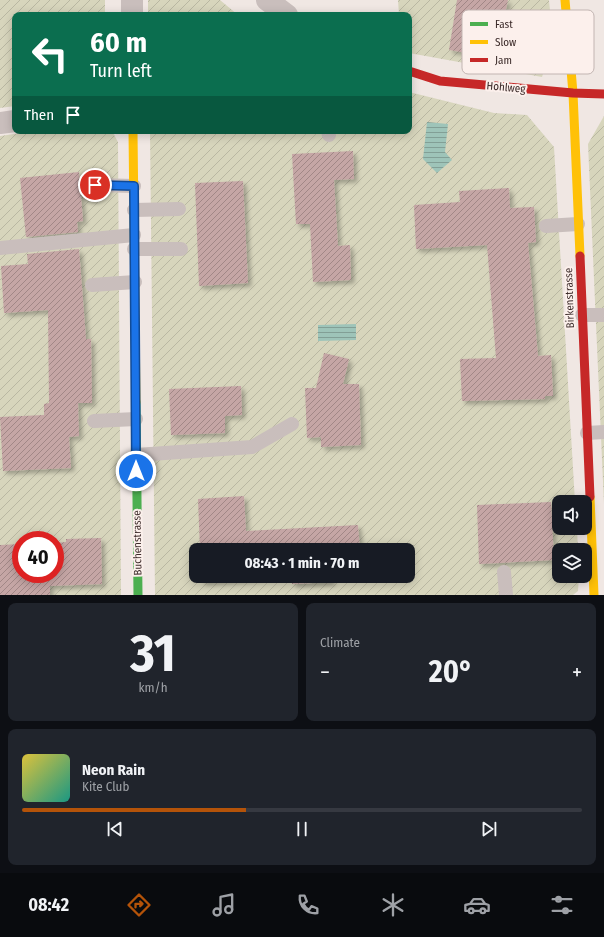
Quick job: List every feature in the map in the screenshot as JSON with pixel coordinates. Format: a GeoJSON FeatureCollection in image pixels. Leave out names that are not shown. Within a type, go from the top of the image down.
{"type":"FeatureCollection","features":[{"type":"Feature","properties":{"kind":"street"},"geometry":{"type":"LineString","coordinates":[[132,0],[132,12]]}},
{"type":"Feature","properties":{"kind":"street"},"geometry":{"type":"LineString","coordinates":[[267,0],[283,12]]}},
{"type":"Feature","properties":{"kind":"street","name":"Birkenstrasse"},"geometry":{"type":"LineString","coordinates":[[565,0],[566,10]]}},
{"type":"Feature","properties":{"kind":"street","name":"Hohlweg"},"geometry":{"type":"LineString","coordinates":[[412,72],[440,81],[573,93],[604,94]]}},
{"type":"Feature","properties":{"kind":"street","name":"Birkenstrasse"},"geometry":{"type":"LineString","coordinates":[[571,74],[587,433],[589,543]]}},
{"type":"Feature","properties":{"kind":"street"},"geometry":{"type":"LineString","coordinates":[[0,123],[12,121]]}},
{"type":"Feature","properties":{"kind":"street","name":"Buchenstrasse"},"geometry":{"type":"LineString","coordinates":[[133,134],[138,595]]}},
{"type":"Feature","properties":{"kind":"street","name":"Birkenstrasse"},"geometry":{"type":"LineString","coordinates":[[592,579],[594,595]]}},
{"type":"Feature","properties":{"kind":"lane"},"geometry":{"type":"LineString","coordinates":[[95,185],[134,186]]}},
{"type":"Feature","properties":{"kind":"lane"},"geometry":{"type":"LineString","coordinates":[[134,210],[179,209]]}},
{"type":"Feature","properties":{"kind":"lane"},"geometry":{"type":"LineString","coordinates":[[546,226],[578,224]]}},
{"type":"Feature","properties":{"kind":"lane"},"geometry":{"type":"LineString","coordinates":[[0,248],[134,242],[181,248]]}},
{"type":"Feature","properties":{"kind":"lane"},"geometry":{"type":"LineString","coordinates":[[92,285],[135,282]]}},
{"type":"Feature","properties":{"kind":"lane"},"geometry":{"type":"LineString","coordinates":[[582,315],[604,315]]}},
{"type":"Feature","properties":{"kind":"lane"},"geometry":{"type":"LineString","coordinates":[[94,421],[136,419]]}},
{"type":"Feature","properties":{"kind":"lane"},"geometry":{"type":"LineString","coordinates":[[136,455],[252,448],[292,424]]}},
{"type":"Feature","properties":{"kind":"lane"},"geometry":{"type":"LineString","coordinates":[[587,433],[604,432]]}},
{"type":"Feature","properties":{"kind":"lane"},"geometry":{"type":"LineString","coordinates":[[504,572],[506,595]]}},
{"type":"Feature","properties":{"kind":"shaded area"},"geometry":{"type":"Polygon","coordinates":[[[0,0],[105,0],[105,12],[12,12],[12,106],[0,108],[0,0]]]}},
{"type":"Feature","properties":{"kind":"shaded area"},"geometry":{"type":"Polygon","coordinates":[[[148,0],[220,0],[234,12],[148,12],[148,0]]]}},
{"type":"Feature","properties":{"kind":"shaded area"},"geometry":{"type":"Polygon","coordinates":[[[398,0],[549,0],[550,10],[462,10],[462,63],[412,54],[412,12],[399,12],[398,0]]]}},
{"type":"Feature","properties":{"kind":"shaded area"},"geometry":{"type":"Polygon","coordinates":[[[525,74],[543,74],[542,77],[525,74]]]}},
{"type":"Feature","properties":{"kind":"shaded area"},"geometry":{"type":"Polygon","coordinates":[[[412,93],[494,113],[527,115],[554,147],[575,495],[552,495],[552,535],[577,535],[578,543],[552,543],[552,583],[579,583],[578,591],[573,595],[155,595],[150,134],[412,134],[412,93]]]}},
{"type":"Feature","properties":{"kind":"shaded area"},"geometry":{"type":"Polygon","coordinates":[[[604,116],[604,504],[588,144],[604,116]]]}},
{"type":"Feature","properties":{"kind":"shaded area"},"geometry":{"type":"Polygon","coordinates":[[[14,134],[114,134],[118,142],[121,595],[0,595],[0,136],[14,134]]]}},
{"type":"Feature","properties":{"kind":"water"},"geometry":{"type":"Polygon","coordinates":[[[427,122],[448,124],[445,152],[452,160],[437,173],[423,159],[427,122]]]}},
{"type":"Feature","properties":{"kind":"water"},"geometry":{"type":"Polygon","coordinates":[[[356,324],[356,340],[318,341],[318,325],[356,324]]]}},
{"type":"Feature","properties":{"kind":"building"},"geometry":{"type":"Polygon","coordinates":[[[457,0],[508,0],[506,10],[462,10],[462,52],[449,50],[457,0]]]}},
{"type":"Feature","properties":{"kind":"building"},"geometry":{"type":"Polygon","coordinates":[[[353,151],[354,179],[334,180],[338,246],[350,245],[351,280],[313,282],[310,224],[296,224],[292,154],[353,151]]]}},
{"type":"Feature","properties":{"kind":"building"},"geometry":{"type":"Polygon","coordinates":[[[79,172],[83,221],[77,222],[78,232],[26,237],[20,178],[79,172]]]}},
{"type":"Feature","properties":{"kind":"building"},"geometry":{"type":"Polygon","coordinates":[[[243,181],[248,283],[199,286],[195,183],[243,181]]]}},
{"type":"Feature","properties":{"kind":"building"},"geometry":{"type":"Polygon","coordinates":[[[509,188],[510,208],[534,207],[536,242],[528,243],[538,356],[551,355],[553,396],[545,396],[545,399],[462,401],[460,359],[496,358],[487,245],[416,249],[414,205],[460,202],[459,191],[509,188]]]}},
{"type":"Feature","properties":{"kind":"building"},"geometry":{"type":"Polygon","coordinates":[[[79,249],[86,339],[91,339],[92,403],[78,403],[79,436],[69,437],[71,468],[3,471],[0,417],[44,415],[44,404],[49,403],[48,310],[4,313],[1,266],[28,264],[27,254],[79,249]]]}},
{"type":"Feature","properties":{"kind":"building"},"geometry":{"type":"Polygon","coordinates":[[[324,353],[349,359],[343,384],[359,384],[361,445],[321,447],[321,437],[307,438],[305,388],[316,388],[324,353]]]}},
{"type":"Feature","properties":{"kind":"building"},"geometry":{"type":"Polygon","coordinates":[[[241,386],[242,415],[225,416],[225,433],[171,435],[169,389],[241,386]]]}},
{"type":"Feature","properties":{"kind":"building"},"geometry":{"type":"Polygon","coordinates":[[[244,496],[246,531],[358,525],[359,543],[200,543],[198,499],[244,496]]]}},
{"type":"Feature","properties":{"kind":"building"},"geometry":{"type":"Polygon","coordinates":[[[551,502],[553,543],[552,560],[479,564],[477,505],[551,502]]]}},
{"type":"Feature","properties":{"kind":"building"},"geometry":{"type":"Polygon","coordinates":[[[101,538],[102,584],[50,586],[50,595],[0,595],[0,545],[12,544],[12,583],[64,583],[64,542],[66,542],[66,539],[101,538]]]}},
{"type":"Feature","properties":{"kind":"traffic: fast"},"geometry":{"type":"LineString","coordinates":[[136,402],[138,595]]}},
{"type":"Feature","properties":{"kind":"traffic: slow"},"geometry":{"type":"LineString","coordinates":[[565,0],[566,10]]}},
{"type":"Feature","properties":{"kind":"traffic: slow"},"geometry":{"type":"LineString","coordinates":[[571,74],[580,256]]}},
{"type":"Feature","properties":{"kind":"traffic: slow"},"geometry":{"type":"LineString","coordinates":[[133,134],[136,402]]}},
{"type":"Feature","properties":{"kind":"traffic: slow"},"geometry":{"type":"LineString","coordinates":[[592,535],[594,595]]}},
{"type":"Feature","properties":{"kind":"traffic: jam"},"geometry":{"type":"LineString","coordinates":[[412,72],[440,81],[573,93],[604,94]]}},
{"type":"Feature","properties":{"kind":"traffic: jam"},"geometry":{"type":"LineString","coordinates":[[580,256],[590,495]]}},
{"type":"Feature","properties":{"kind":"route"},"geometry":{"type":"LineString","coordinates":[[95,185],[134,186],[136,471]]}}]}
